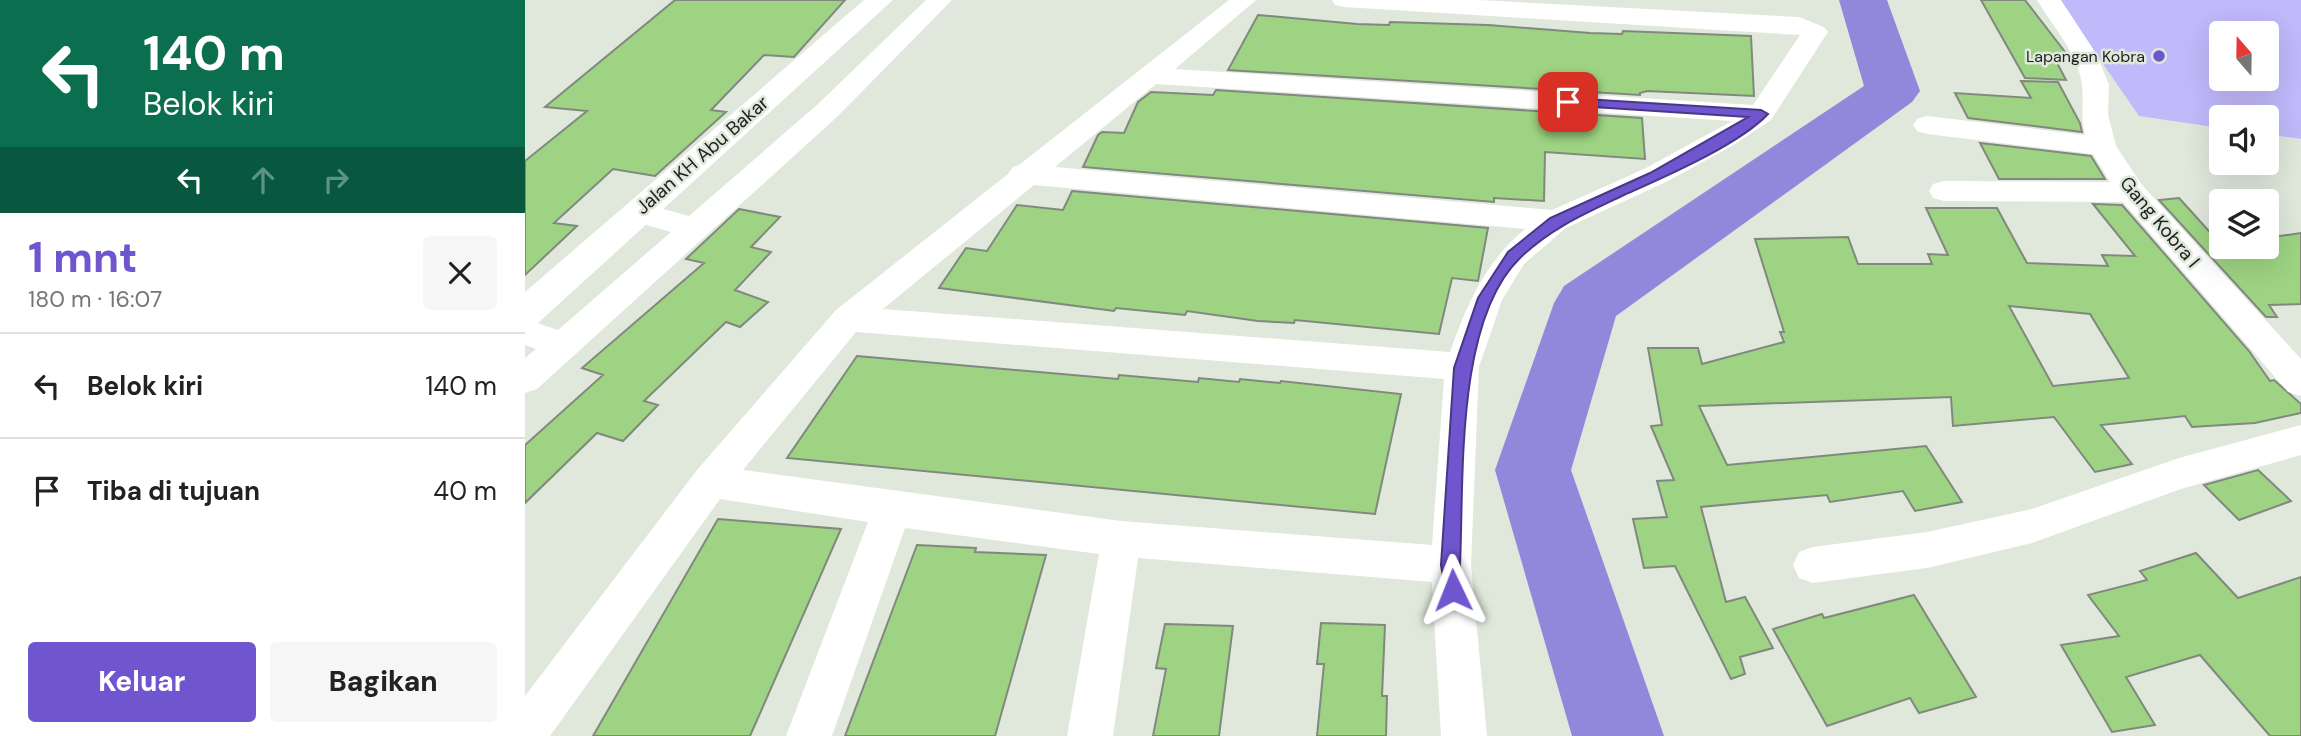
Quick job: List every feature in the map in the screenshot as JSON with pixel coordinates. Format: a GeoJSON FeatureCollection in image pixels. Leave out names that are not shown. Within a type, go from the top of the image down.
{"type":"FeatureCollection","features":[{"type":"Feature","properties":{"kind":"street","name":"Jalan KH Abu Bakar"},"geometry":{"type":"LineString","coordinates":[[525,313],[880,0]]}},
{"type":"Feature","properties":{"kind":"street"},"geometry":{"type":"LineString","coordinates":[[525,379],[828,110],[940,0]]}},
{"type":"Feature","properties":{"kind":"street"},"geometry":{"type":"LineString","coordinates":[[525,733],[711,481],[848,319],[1023,174],[1153,76],[1244,0]]}},
{"type":"Feature","properties":{"kind":"street"},"geometry":{"type":"LineString","coordinates":[[1344,0],[1811,28],[1815,32],[1761,114],[1722,140],[1654,176],[1555,221],[1513,256],[1486,298],[1462,368],[1451,565],[1464,736]]}},
{"type":"Feature","properties":{"kind":"street","name":"Gang Kobra I"},"geometry":{"type":"LineString","coordinates":[[2049,0],[2084,55],[2095,85],[2094,115],[2102,146],[2131,192],[2301,382]]}},
{"type":"Feature","properties":{"kind":"street"},"geometry":{"type":"LineString","coordinates":[[1153,76],[1761,114]]}},
{"type":"Feature","properties":{"kind":"street"},"geometry":{"type":"LineString","coordinates":[[1927,125],[2102,146]]}},
{"type":"Feature","properties":{"kind":"street"},"geometry":{"type":"LineString","coordinates":[[1023,174],[1555,221]]}},
{"type":"Feature","properties":{"kind":"street"},"geometry":{"type":"LineString","coordinates":[[1944,191],[2131,192]]}},
{"type":"Feature","properties":{"kind":"street"},"geometry":{"type":"LineString","coordinates":[[637,212],[695,228]]}},
{"type":"Feature","properties":{"kind":"street"},"geometry":{"type":"LineString","coordinates":[[848,319],[1462,368]]}},
{"type":"Feature","properties":{"kind":"street"},"geometry":{"type":"LineString","coordinates":[[525,332],[562,345]]}},
{"type":"Feature","properties":{"kind":"street"},"geometry":{"type":"LineString","coordinates":[[1813,565],[1927,550],[2032,526],[2179,474],[2301,440]]}},
{"type":"Feature","properties":{"kind":"street"},"geometry":{"type":"LineString","coordinates":[[711,481],[893,509],[1121,539],[1451,565]]}},
{"type":"Feature","properties":{"kind":"street"},"geometry":{"type":"LineString","coordinates":[[809,736],[893,509]]}},
{"type":"Feature","properties":{"kind":"street"},"geometry":{"type":"LineString","coordinates":[[1090,736],[1121,539]]}},
{"type":"Feature","properties":{"kind":"shaded area","name":"Lapangan Kobra"},"geometry":{"type":"Polygon","coordinates":[[[2059,0],[2301,0],[2301,139],[2279,136],[2279,105],[2209,105],[2209,126],[2139,116],[2059,0]]]}},
{"type":"Feature","properties":{"kind":"building"},"geometry":{"type":"Polygon","coordinates":[[[675,0],[845,0],[794,57],[764,55],[711,110],[726,112],[655,176],[613,169],[554,223],[577,226],[525,275],[525,161],[587,111],[545,107],[675,0]]]}},
{"type":"Feature","properties":{"kind":"building"},"geometry":{"type":"Polygon","coordinates":[[[1981,0],[2025,0],[2072,61],[2056,61],[2066,80],[2025,78],[1981,0]]]}},
{"type":"Feature","properties":{"kind":"building"},"geometry":{"type":"Polygon","coordinates":[[[1258,15],[1357,24],[1389,25],[1390,22],[1488,25],[1590,33],[1622,34],[1623,31],[1751,36],[1754,96],[1647,91],[1640,95],[1228,70],[1258,15]]]}},
{"type":"Feature","properties":{"kind":"building"},"geometry":{"type":"Polygon","coordinates":[[[2021,81],[2058,82],[2082,132],[1968,118],[1955,93],[2031,98],[2021,81]]]}},
{"type":"Feature","properties":{"kind":"building"},"geometry":{"type":"Polygon","coordinates":[[[1216,90],[1642,118],[1645,159],[1545,152],[1544,201],[1494,198],[1494,202],[1083,167],[1098,135],[1102,132],[1124,133],[1138,102],[1151,92],[1213,95],[1216,90]]]}},
{"type":"Feature","properties":{"kind":"building"},"geometry":{"type":"Polygon","coordinates":[[[1980,143],[2091,156],[2105,179],[1999,179],[1980,143]]]}},
{"type":"Feature","properties":{"kind":"building"},"geometry":{"type":"Polygon","coordinates":[[[1072,191],[1488,228],[1478,281],[1452,278],[1439,334],[1295,320],[1294,323],[1258,321],[1187,311],[1185,315],[1116,308],[1114,311],[939,288],[966,248],[987,251],[1017,205],[1063,210],[1072,191]]]}},
{"type":"Feature","properties":{"kind":"building"},"geometry":{"type":"Polygon","coordinates":[[[2179,198],[2209,231],[2209,255],[2159,200],[2179,198]]]}},
{"type":"Feature","properties":{"kind":"building"},"geometry":{"type":"Polygon","coordinates":[[[2093,204],[2122,205],[2249,351],[2270,381],[2274,380],[2301,404],[2301,413],[2255,423],[2192,427],[2185,416],[2101,425],[2132,464],[2095,472],[2054,417],[1953,426],[1951,397],[1699,406],[1727,465],[1926,446],[1962,502],[1915,511],[1903,491],[1830,502],[1827,495],[1701,507],[1726,602],[1745,597],[1773,648],[1740,657],[1745,674],[1731,679],[1675,566],[1644,568],[1633,519],[1667,517],[1657,481],[1674,480],[1651,426],[1662,425],[1648,348],[1698,348],[1702,364],[1784,342],[1780,332],[1784,332],[1755,239],[1848,237],[1858,264],[1932,264],[1928,254],[1948,255],[1926,208],[1997,208],[2027,263],[2108,266],[2102,255],[2135,256],[2093,204]],[[2009,306],[2053,386],[2129,378],[2090,314],[2009,306]]]}},
{"type":"Feature","properties":{"kind":"building"},"geometry":{"type":"Polygon","coordinates":[[[739,209],[780,217],[751,247],[771,252],[735,290],[768,302],[740,327],[726,322],[644,401],[658,405],[623,441],[597,433],[525,503],[525,445],[603,375],[582,368],[704,263],[686,259],[739,209]]]}},
{"type":"Feature","properties":{"kind":"building"},"geometry":{"type":"Polygon","coordinates":[[[2301,233],[2301,304],[2269,305],[2277,317],[2266,317],[2213,259],[2279,259],[2279,236],[2301,233]]]}},
{"type":"Feature","properties":{"kind":"building"},"geometry":{"type":"Polygon","coordinates":[[[857,356],[1118,379],[1119,375],[1198,382],[1199,378],[1239,382],[1240,379],[1281,381],[1401,394],[1375,514],[787,458],[857,356]]]}},
{"type":"Feature","properties":{"kind":"building"},"geometry":{"type":"Polygon","coordinates":[[[2258,470],[2291,501],[2239,520],[2204,485],[2258,470]]]}},
{"type":"Feature","properties":{"kind":"building"},"geometry":{"type":"Polygon","coordinates":[[[718,519],[841,529],[750,736],[593,736],[718,519]]]}},
{"type":"Feature","properties":{"kind":"building"},"geometry":{"type":"Polygon","coordinates":[[[917,545],[976,548],[975,552],[1046,555],[995,736],[845,736],[917,545]]]}},
{"type":"Feature","properties":{"kind":"building"},"geometry":{"type":"Polygon","coordinates":[[[2196,553],[2238,598],[2301,577],[2301,736],[2270,736],[2200,655],[2126,677],[2155,725],[2112,732],[2061,645],[2119,636],[2088,595],[2147,580],[2140,571],[2196,553]]]}},
{"type":"Feature","properties":{"kind":"building"},"geometry":{"type":"Polygon","coordinates":[[[1914,595],[1976,697],[1919,713],[1910,698],[1827,726],[1773,629],[1822,614],[1824,618],[1914,595]]]}},
{"type":"Feature","properties":{"kind":"building"},"geometry":{"type":"Polygon","coordinates":[[[1321,623],[1385,625],[1382,696],[1387,696],[1386,736],[1317,736],[1324,664],[1317,664],[1321,623]]]}},
{"type":"Feature","properties":{"kind":"building"},"geometry":{"type":"Polygon","coordinates":[[[1165,624],[1233,626],[1219,736],[1153,736],[1166,669],[1156,668],[1165,624]]]}},
{"type":"Feature","properties":{"kind":"waterway"},"geometry":{"type":"LineString","coordinates":[[1618,736],[1533,470],[1587,303],[1893,91],[1863,0]]}},
{"type":"Feature","properties":{"kind":"place","name":"Lapangan Kobra"},"geometry":{"type":"Point","coordinates":[2159,56]}},
{"type":"Feature","properties":{"kind":"route"},"geometry":{"type":"LineString","coordinates":[[1453,590],[1451,565],[1462,368],[1486,298],[1513,256],[1555,221],[1654,176],[1722,140],[1761,114],[1568,102]]}}]}
